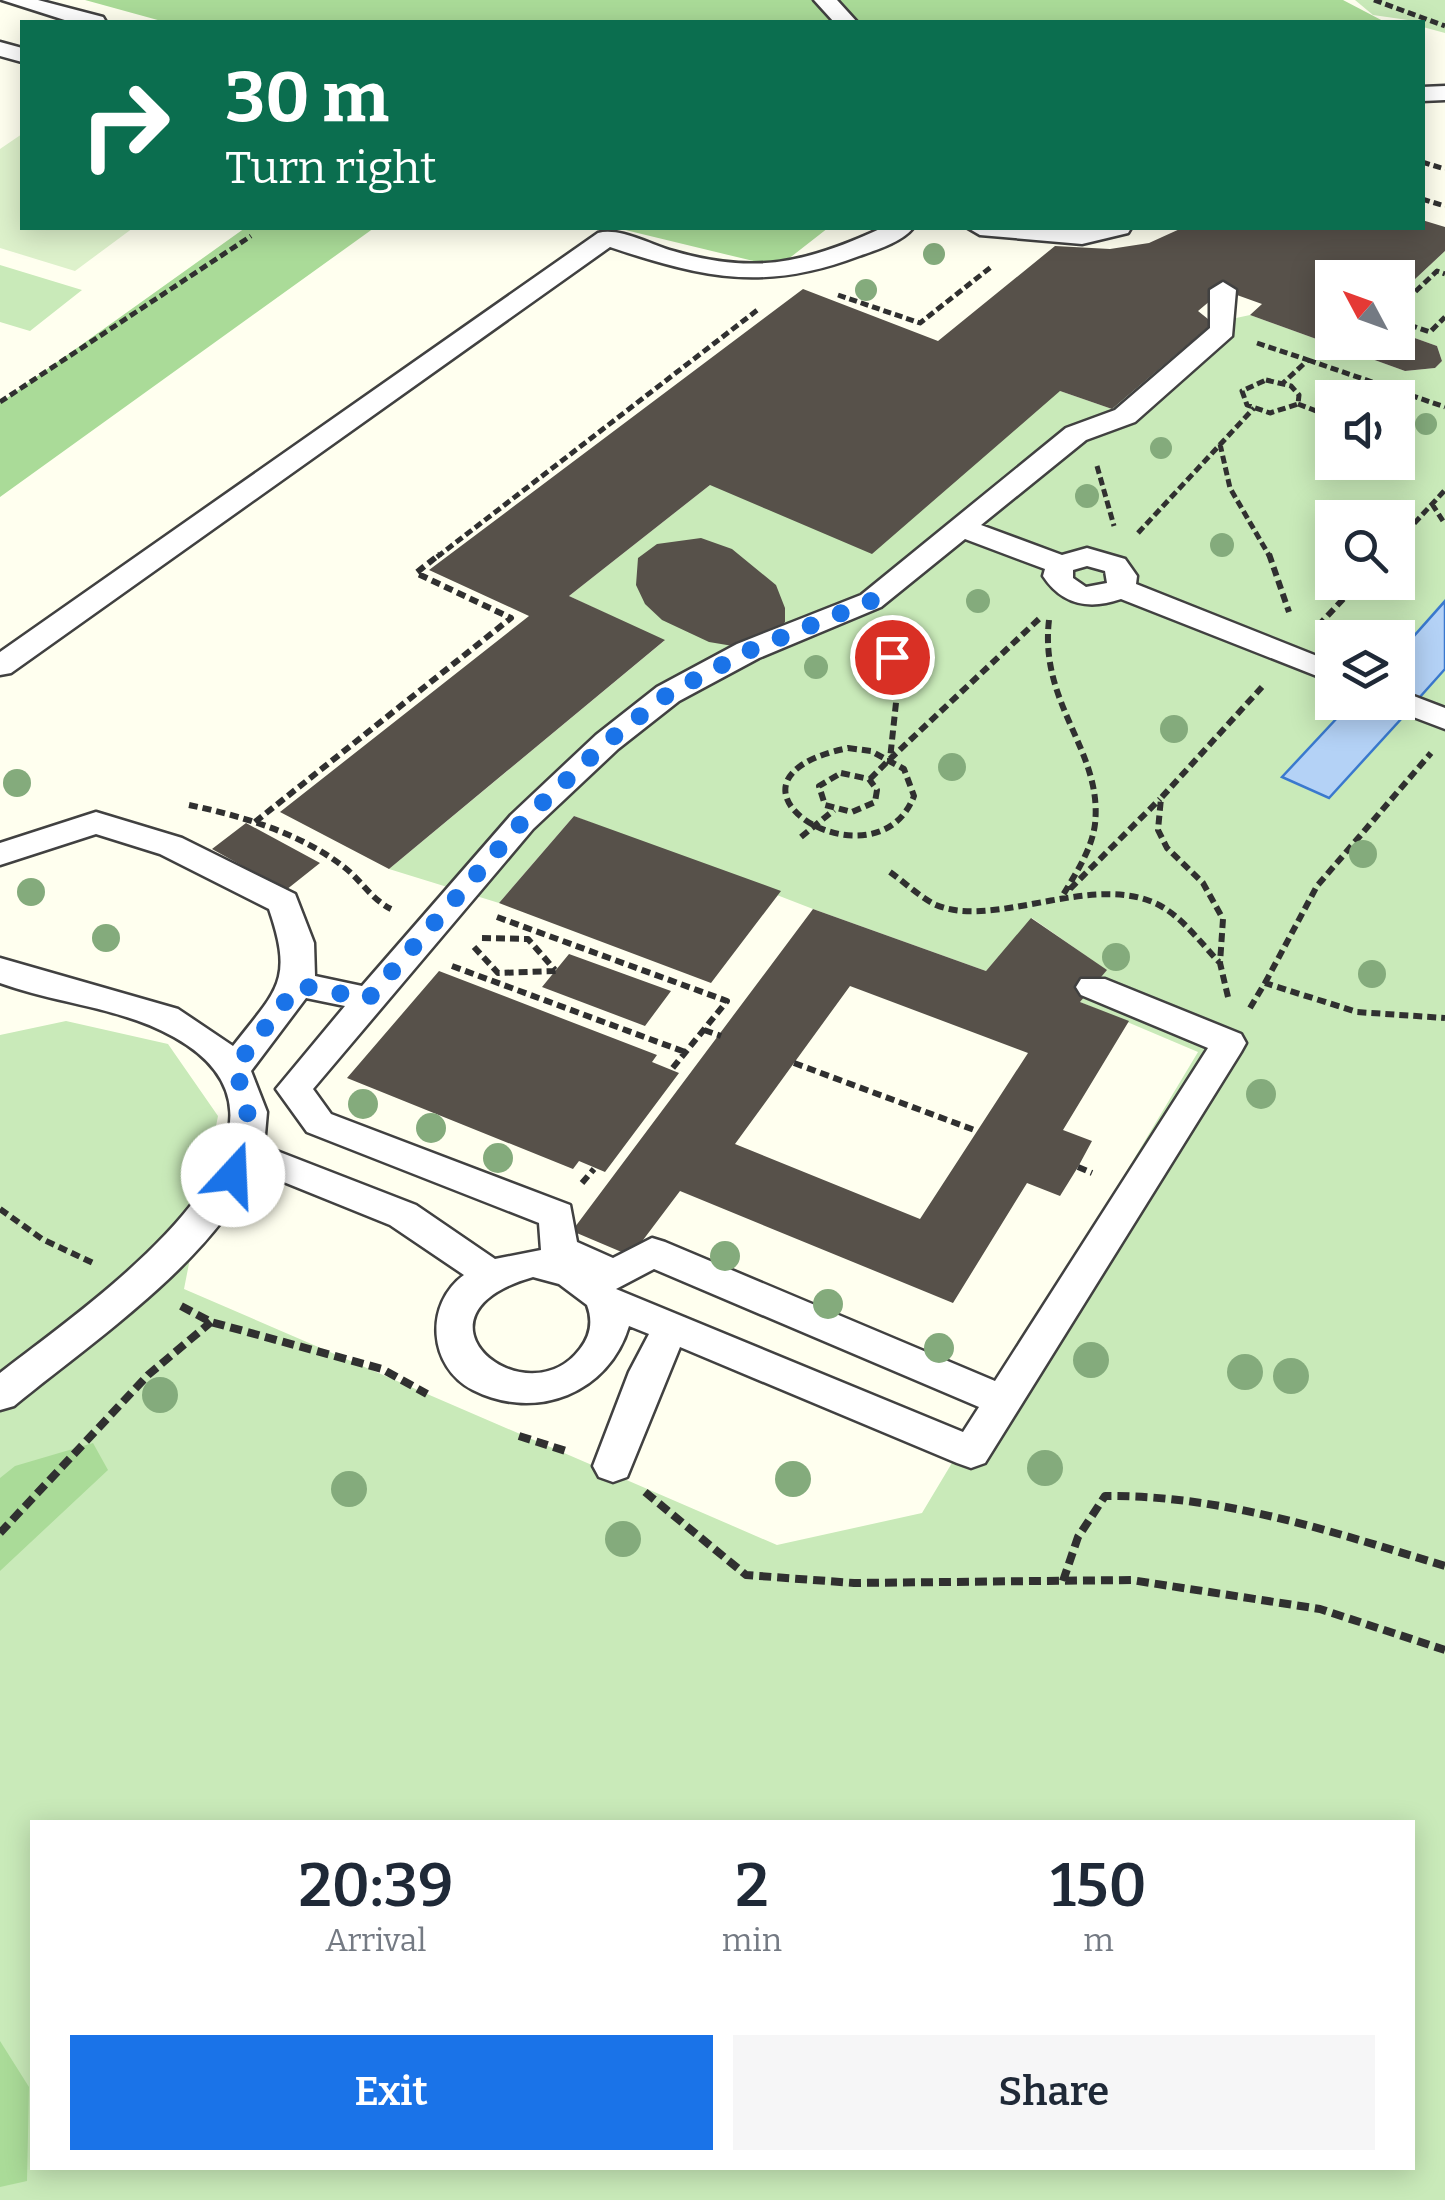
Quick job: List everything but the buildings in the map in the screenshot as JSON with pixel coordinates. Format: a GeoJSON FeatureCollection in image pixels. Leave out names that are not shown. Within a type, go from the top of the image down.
{"type":"FeatureCollection","features":[{"type":"Feature","properties":{"kind":"lane"},"geometry":{"type":"LineString","coordinates":[[13,0],[87,20]]}},
{"type":"Feature","properties":{"kind":"lane"},"geometry":{"type":"LineString","coordinates":[[825,0],[844,20]]}},
{"type":"Feature","properties":{"kind":"lane"},"geometry":{"type":"LineString","coordinates":[[582,230],[702,270],[781,274],[821,263],[896,230]]}},
{"type":"Feature","properties":{"kind":"lane"},"geometry":{"type":"LineString","coordinates":[[994,230],[1082,237],[1111,230]]}},
{"type":"Feature","properties":{"kind":"lane"},"geometry":{"type":"LineString","coordinates":[[0,666],[608,238]]}},
{"type":"Feature","properties":{"kind":"lane"},"geometry":{"type":"LineString","coordinates":[[1003,1400],[652,1252],[615,1275],[560,1250],[557,1215],[320,1123],[293,1088],[522,822],[607,742],[668,694],[748,651],[871,601],[1076,434],[1125,416],[1223,330],[1223,290]]}},
{"type":"Feature","properties":{"kind":"lane"},"geometry":{"type":"LineString","coordinates":[[960,527],[1061,565],[1076,558],[1315,666]]}},
{"type":"Feature","properties":{"kind":"lane"},"geometry":{"type":"LineString","coordinates":[[1415,707],[1445,720]]}},
{"type":"Feature","properties":{"kind":"lane"},"geometry":{"type":"LineString","coordinates":[[0,854],[96,823],[171,846],[283,902],[297,943],[298,985],[235,1067]]}},
{"type":"Feature","properties":{"kind":"lane"},"geometry":{"type":"LineString","coordinates":[[0,970],[24,980],[135,1005],[190,1030],[235,1067],[251,1122],[245,1153],[220,1198],[136,1283],[0,1396]]}},
{"type":"Feature","properties":{"kind":"lane"},"geometry":{"type":"LineString","coordinates":[[298,985],[368,999]]}},
{"type":"Feature","properties":{"kind":"lane"},"geometry":{"type":"LineString","coordinates":[[604,1300],[971,1452],[1229,1043],[1092,987]]}},
{"type":"Feature","properties":{"kind":"lane"},"geometry":{"type":"LineString","coordinates":[[245,1153],[385,1204],[444,1236],[488,1274]]}},
{"type":"Feature","properties":{"kind":"lane"},"geometry":{"type":"LineString","coordinates":[[533,1263],[556,1266],[594,1285],[604,1300],[610,1332],[602,1352],[586,1369],[550,1385],[510,1387],[486,1380],[467,1366],[454,1348],[451,1327],[456,1307],[469,1288],[488,1274],[533,1263]]}},
{"type":"Feature","properties":{"kind":"lane"},"geometry":{"type":"LineString","coordinates":[[613,1466],[648,1372],[672,1328]]}},
{"type":"Feature","properties":{"kind":"path"},"geometry":{"type":"LineString","coordinates":[[1374,0],[1445,26]]}},
{"type":"Feature","properties":{"kind":"path"},"geometry":{"type":"LineString","coordinates":[[781,274],[920,323],[1030,235]]}},
{"type":"Feature","properties":{"kind":"path"},"geometry":{"type":"LineString","coordinates":[[0,402],[250,236]]}},
{"type":"Feature","properties":{"kind":"path"},"geometry":{"type":"LineString","coordinates":[[1415,291],[1436,271],[1445,274]]}},
{"type":"Feature","properties":{"kind":"path"},"geometry":{"type":"LineString","coordinates":[[254,822],[512,618],[416,573],[781,293],[807,283]]}},
{"type":"Feature","properties":{"kind":"path"},"geometry":{"type":"LineString","coordinates":[[1415,327],[1430,332],[1445,318]]}},
{"type":"Feature","properties":{"kind":"path"},"geometry":{"type":"LineString","coordinates":[[1223,330],[1445,408]]}},
{"type":"Feature","properties":{"kind":"path"},"geometry":{"type":"LineString","coordinates":[[1283,383],[1308,360]]}},
{"type":"Feature","properties":{"kind":"path"},"geometry":{"type":"LineString","coordinates":[[1298,404],[1296,390],[1283,383],[1258,381],[1245,386],[1242,400],[1254,408],[1279,412],[1298,404],[1315,410]]}},
{"type":"Feature","properties":{"kind":"path"},"geometry":{"type":"LineString","coordinates":[[1113,574],[1254,408]]}},
{"type":"Feature","properties":{"kind":"path"},"geometry":{"type":"LineString","coordinates":[[1076,434],[1091,452],[1111,504],[1113,574]]}},
{"type":"Feature","properties":{"kind":"path"},"geometry":{"type":"LineString","coordinates":[[1220,444],[1220,471],[1242,512],[1263,538],[1286,584],[1290,623],[1284,653]]}},
{"type":"Feature","properties":{"kind":"path"},"geometry":{"type":"LineString","coordinates":[[1415,522],[1445,490]]}},
{"type":"Feature","properties":{"kind":"path"},"geometry":{"type":"LineString","coordinates":[[1432,504],[1445,524]]}},
{"type":"Feature","properties":{"kind":"path"},"geometry":{"type":"LineString","coordinates":[[1062,896],[1161,798],[1284,653],[1340,600]]}},
{"type":"Feature","properties":{"kind":"path"},"geometry":{"type":"LineString","coordinates":[[871,601],[886,629],[898,684],[890,759]]}},
{"type":"Feature","properties":{"kind":"path"},"geometry":{"type":"LineString","coordinates":[[869,779],[1052,607],[1045,637],[1049,682],[1092,777],[1096,825],[1062,896]]}},
{"type":"Feature","properties":{"kind":"path"},"geometry":{"type":"LineString","coordinates":[[826,750],[870,751],[890,759],[912,782],[910,810],[898,821],[862,835],[812,828],[789,811],[781,796],[782,781],[791,768],[826,750]]}},
{"type":"Feature","properties":{"kind":"path"},"geometry":{"type":"LineString","coordinates":[[1229,1043],[1317,886],[1432,752]]}},
{"type":"Feature","properties":{"kind":"path"},"geometry":{"type":"LineString","coordinates":[[850,773],[869,779],[878,796],[869,807],[852,812],[834,810],[818,793],[824,781],[850,773]]}},
{"type":"Feature","properties":{"kind":"path"},"geometry":{"type":"LineString","coordinates":[[1161,798],[1158,830],[1167,848],[1202,882],[1223,919],[1220,963],[1228,993],[1229,1043]]}},
{"type":"Feature","properties":{"kind":"path"},"geometry":{"type":"LineString","coordinates":[[801,837],[834,810]]}},
{"type":"Feature","properties":{"kind":"path"},"geometry":{"type":"LineString","coordinates":[[890,872],[935,904],[954,908],[994,908],[1062,896],[1116,894],[1148,900],[1184,924],[1220,963]]}},
{"type":"Feature","properties":{"kind":"path"},"geometry":{"type":"LineString","coordinates":[[670,1070],[704,1030],[727,1001],[484,912],[433,923],[433,960],[685,1052]]}},
{"type":"Feature","properties":{"kind":"path"},"geometry":{"type":"LineString","coordinates":[[466,938],[528,939],[556,971],[498,973],[466,938]]}},
{"type":"Feature","properties":{"kind":"path"},"geometry":{"type":"LineString","coordinates":[[1264,983],[1358,1012],[1445,1018]]}},
{"type":"Feature","properties":{"kind":"path"},"geometry":{"type":"LineString","coordinates":[[704,1030],[720,1036]]}},
{"type":"Feature","properties":{"kind":"path"},"geometry":{"type":"LineString","coordinates":[[794,1063],[977,1131]]}},
{"type":"Feature","properties":{"kind":"path"},"geometry":{"type":"LineString","coordinates":[[0,1209],[42,1239],[211,1322],[382,1368],[430,1396]]}},
{"type":"Feature","properties":{"kind":"path"},"geometry":{"type":"LineString","coordinates":[[0,1533],[148,1375],[211,1322]]}},
{"type":"Feature","properties":{"kind":"path"},"geometry":{"type":"LineString","coordinates":[[512,1434],[613,1466],[746,1576],[854,1583],[1131,1580],[1320,1609],[1445,1650]]}},
{"type":"Feature","properties":{"kind":"path"},"geometry":{"type":"LineString","coordinates":[[1063,1581],[1078,1537],[1104,1496],[1156,1493],[1270,1517],[1445,1566]]}},
{"type":"Feature","properties":{"kind":"green space"},"geometry":{"type":"Polygon","coordinates":[[[85,0],[1343,0],[1381,20],[158,20],[85,0]]]}},
{"type":"Feature","properties":{"kind":"green space"},"geometry":{"type":"Polygon","coordinates":[[[1355,0],[1445,0],[1445,33],[1425,28],[1425,20],[1373,15],[1355,0]]]}},
{"type":"Feature","properties":{"kind":"green space"},"geometry":{"type":"Polygon","coordinates":[[[20,135],[20,230],[130,230],[75,271],[0,248],[0,149],[20,135]]]}},
{"type":"Feature","properties":{"kind":"green space"},"geometry":{"type":"Polygon","coordinates":[[[242,230],[371,230],[0,497],[0,403],[242,230]]]}},
{"type":"Feature","properties":{"kind":"green space"},"geometry":{"type":"Polygon","coordinates":[[[625,230],[825,230],[778,267],[625,230]]]}},
{"type":"Feature","properties":{"kind":"green space"},"geometry":{"type":"Polygon","coordinates":[[[1445,251],[1445,2200],[0,2200],[0,1035],[66,1021],[168,1044],[218,1116],[184,1289],[777,1545],[922,1513],[1198,1052],[1080,1002],[1106,970],[1032,918],[986,971],[574,816],[499,903],[389,869],[664,641],[569,596],[710,485],[1060,391],[1112,409],[1213,323],[1250,315],[1315,338],[1315,360],[1375,360],[1405,371],[1435,368],[1442,361],[1437,346],[1415,338],[1415,279],[1445,251]]]}},
{"type":"Feature","properties":{"kind":"green space"},"geometry":{"type":"Polygon","coordinates":[[[0,265],[82,290],[30,331],[0,322],[0,265]]]}},
{"type":"Feature","properties":{"kind":"green space"},"geometry":{"type":"Polygon","coordinates":[[[93,1443],[108,1470],[0,1571],[0,1478],[15,1466],[93,1443]]]}},
{"type":"Feature","properties":{"kind":"green space"},"geometry":{"type":"Polygon","coordinates":[[[0,2041],[29,2087],[27,2181],[0,2187],[0,2041]]]}},
{"type":"Feature","properties":{"kind":"water"},"geometry":{"type":"Polygon","coordinates":[[[1445,601],[1445,669],[1419,698],[1415,696],[1415,635],[1445,601]]]}},
{"type":"Feature","properties":{"kind":"water"},"geometry":{"type":"Polygon","coordinates":[[[1335,720],[1400,720],[1329,798],[1282,777],[1335,720]]]}},
{"type":"Feature","properties":{"kind":"route"},"geometry":{"type":"LineString","coordinates":[[233,1175],[245,1153],[251,1122],[235,1067],[298,985],[368,999],[522,822],[607,742],[668,694],[748,651],[871,601],[886,629],[892,657]]}}]}
